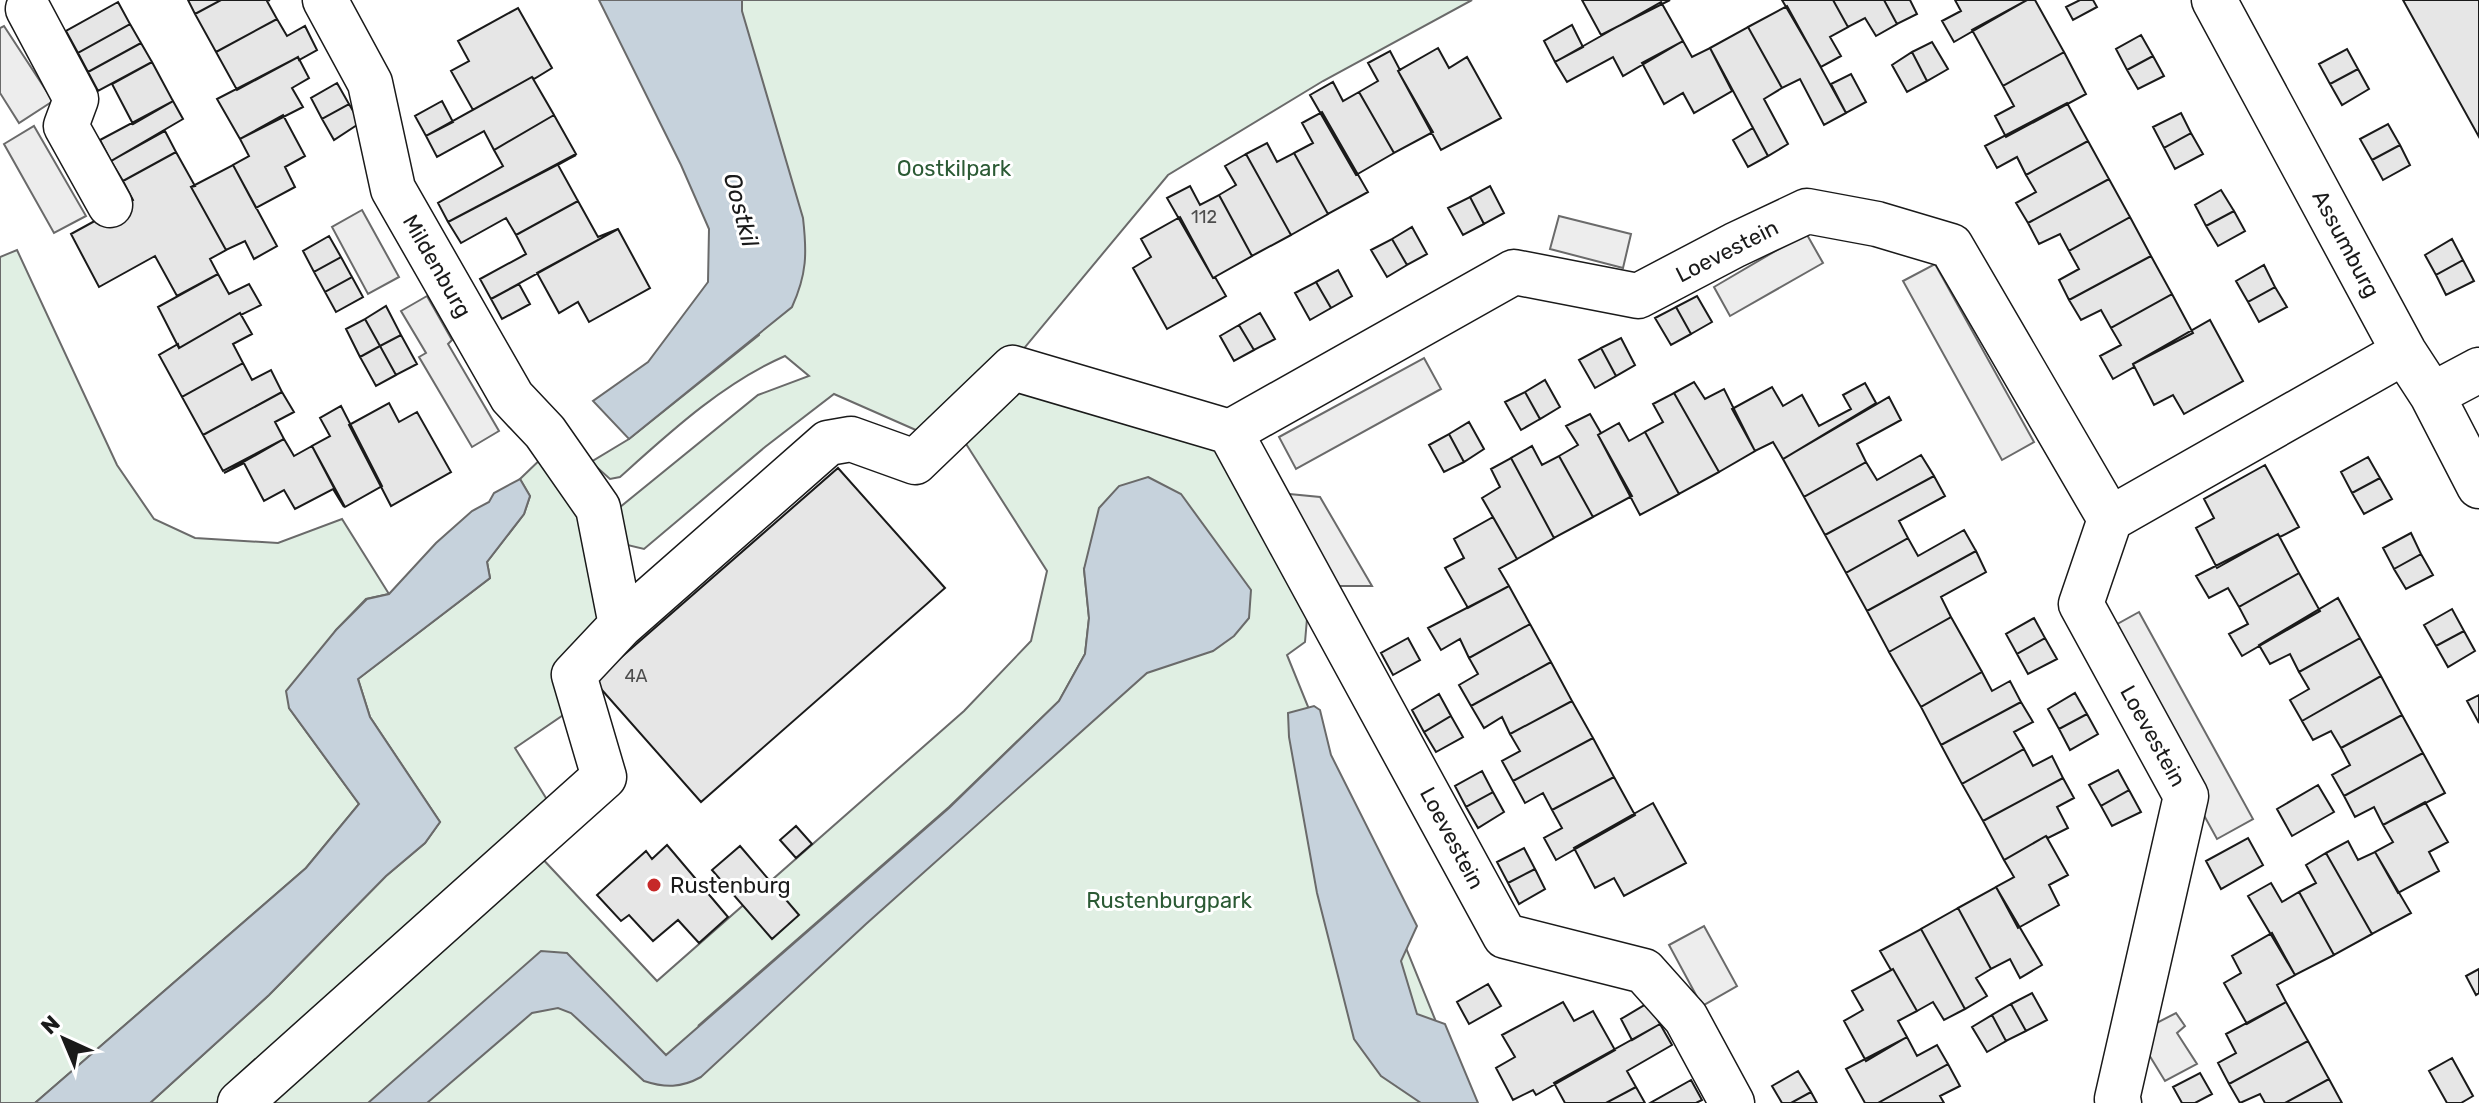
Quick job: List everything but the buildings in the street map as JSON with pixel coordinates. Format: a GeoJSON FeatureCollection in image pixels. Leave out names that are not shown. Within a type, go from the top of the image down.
{"type":"FeatureCollection","features":[{"type":"Feature","properties":{"kind":"street","name":"Mildenburg"},"geometry":{"type":"LineString","coordinates":[[325,0],[370,83],[393,189],[512,397],[545,432],[598,508],[621,625]]}},
{"type":"Feature","properties":{"kind":"street","name":"Assumburg"},"geometry":{"type":"LineString","coordinates":[[2214,0],[2479,486]]}},
{"type":"Feature","properties":{"kind":"street"},"geometry":{"type":"LineString","coordinates":[[23,4],[76,99],[66,126],[110,205]]}},
{"type":"Feature","properties":{"kind":"street","name":"Loevestein"},"geometry":{"type":"LineString","coordinates":[[1732,1103],[1686,1018],[1644,971],[1505,936],[1230,432],[1514,272],[1638,296],[1807,211],[1877,224],[1951,246],[2110,519],[2081,604],[2186,796],[2117,1099],[2119,1103]]}},
{"type":"Feature","properties":{"kind":"street"},"geometry":{"type":"LineString","coordinates":[[2110,519],[2404,352]]}},
{"type":"Feature","properties":{"kind":"street"},"geometry":{"type":"LineString","coordinates":[[240,1103],[604,777],[574,675],[621,625],[828,443],[851,439],[915,462],[1013,368],[1230,432]]}},
{"type":"Feature","properties":{"kind":"street"},"geometry":{"type":"LineString","coordinates":[[2432,395],[2479,370]]}},
{"type":"Feature","properties":{"kind":"green space","name":"Oostkilpark"},"geometry":{"type":"Polygon","coordinates":[[[736,0],[1472,0],[1323,81],[1168,175],[1006,370],[934,438],[834,394],[765,447],[644,549],[619,543],[614,512],[758,395],[809,376],[785,356],[719,394],[620,477],[610,479],[591,462],[629,439],[759,335],[736,0]]]}},
{"type":"Feature","properties":{"kind":"green space"},"geometry":{"type":"Polygon","coordinates":[[[17,250],[117,465],[154,519],[195,538],[278,543],[342,519],[389,594],[366,599],[336,630],[289,708],[359,804],[306,868],[35,1103],[0,1103],[0,257],[17,250]]]}},
{"type":"Feature","properties":{"kind":"green space","name":"Rustenburgpark"},"geometry":{"type":"Polygon","coordinates":[[[1017,392],[1208,438],[1308,607],[1305,642],[1287,655],[1469,1103],[257,1103],[538,854],[657,981],[964,711],[1031,641],[1047,571],[961,436],[1017,392]],[[1084,569],[1089,618],[1085,654],[1059,701],[949,807],[698,1026],[1189,609],[1084,569]]]}},
{"type":"Feature","properties":{"kind":"green space"},"geometry":{"type":"Polygon","coordinates":[[[548,452],[594,517],[613,615],[569,711],[515,748],[551,806],[216,1103],[150,1103],[269,995],[386,876],[425,843],[440,822],[370,717],[358,679],[490,578],[487,562],[524,514],[530,496],[520,479],[548,452]]]}},
{"type":"Feature","properties":{"kind":"shaded area"},"geometry":{"type":"Polygon","coordinates":[[[4,26],[53,101],[19,123],[0,93],[0,28],[4,26]]]}},
{"type":"Feature","properties":{"kind":"shaded area"},"geometry":{"type":"Polygon","coordinates":[[[34,126],[86,216],[54,233],[4,144],[34,126]]]}},
{"type":"Feature","properties":{"kind":"shaded area"},"geometry":{"type":"Polygon","coordinates":[[[362,210],[399,277],[368,294],[332,227],[362,210]]]}},
{"type":"Feature","properties":{"kind":"shaded area"},"geometry":{"type":"Polygon","coordinates":[[[1559,216],[1631,234],[1623,268],[1550,249],[1559,216]]]}},
{"type":"Feature","properties":{"kind":"shaded area"},"geometry":{"type":"Polygon","coordinates":[[[1806,233],[1823,263],[1730,316],[1714,287],[1806,233]]]}},
{"type":"Feature","properties":{"kind":"shaded area"},"geometry":{"type":"Polygon","coordinates":[[[1935,264],[2034,442],[2002,460],[1903,281],[1935,264]]]}},
{"type":"Feature","properties":{"kind":"shaded area"},"geometry":{"type":"Polygon","coordinates":[[[427,296],[452,340],[448,344],[499,431],[472,447],[419,357],[426,353],[401,311],[427,296]]]}},
{"type":"Feature","properties":{"kind":"shaded area"},"geometry":{"type":"Polygon","coordinates":[[[1424,358],[1441,389],[1296,469],[1279,437],[1424,358]]]}},
{"type":"Feature","properties":{"kind":"shaded area"},"geometry":{"type":"Polygon","coordinates":[[[1279,493],[1320,497],[1372,586],[1328,586],[1279,493]]]}},
{"type":"Feature","properties":{"kind":"shaded area"},"geometry":{"type":"Polygon","coordinates":[[[2139,612],[2253,819],[2217,839],[2103,632],[2139,612]]]}},
{"type":"Feature","properties":{"kind":"shaded area"},"geometry":{"type":"Polygon","coordinates":[[[1704,926],[1737,986],[1702,1006],[1669,945],[1704,926]]]}},
{"type":"Feature","properties":{"kind":"shaded area"},"geometry":{"type":"Polygon","coordinates":[[[2176,1013],[2185,1026],[2177,1033],[2197,1064],[2165,1081],[2140,1040],[2143,1030],[2176,1013]]]}},
{"type":"Feature","properties":{"kind":"water","name":"Oostkil"},"geometry":{"type":"Polygon","coordinates":[[[599,0],[742,0],[742,11],[803,218],[805,242],[803,274],[792,307],[629,439],[593,401],[648,362],[708,282],[709,229],[681,165],[599,0]]]}},
{"type":"Feature","properties":{"kind":"water"},"geometry":{"type":"Polygon","coordinates":[[[1148,477],[1181,494],[1251,590],[1249,618],[1234,636],[1213,651],[1147,673],[866,924],[701,1077],[673,1086],[644,1081],[571,1013],[558,1008],[532,1013],[427,1103],[368,1103],[541,951],[567,953],[666,1055],[949,808],[1059,701],[1085,654],[1089,618],[1084,569],[1099,508],[1119,486],[1148,477]]]}},
{"type":"Feature","properties":{"kind":"water"},"geometry":{"type":"Polygon","coordinates":[[[520,479],[530,496],[524,514],[487,562],[490,578],[358,679],[370,717],[440,822],[425,843],[386,876],[269,995],[150,1103],[35,1103],[306,868],[359,804],[289,708],[286,691],[336,630],[367,599],[389,594],[436,543],[472,511],[489,502],[494,493],[520,479]]]}},
{"type":"Feature","properties":{"kind":"water"},"geometry":{"type":"Polygon","coordinates":[[[1314,706],[1320,710],[1331,755],[1417,926],[1401,961],[1417,1014],[1445,1024],[1478,1103],[1421,1103],[1381,1076],[1354,1039],[1317,893],[1289,737],[1288,713],[1314,706]]]}},
{"type":"Feature","properties":{"kind":"place","name":"Rustenburg"},"geometry":{"type":"Point","coordinates":[654,885]}}]}
